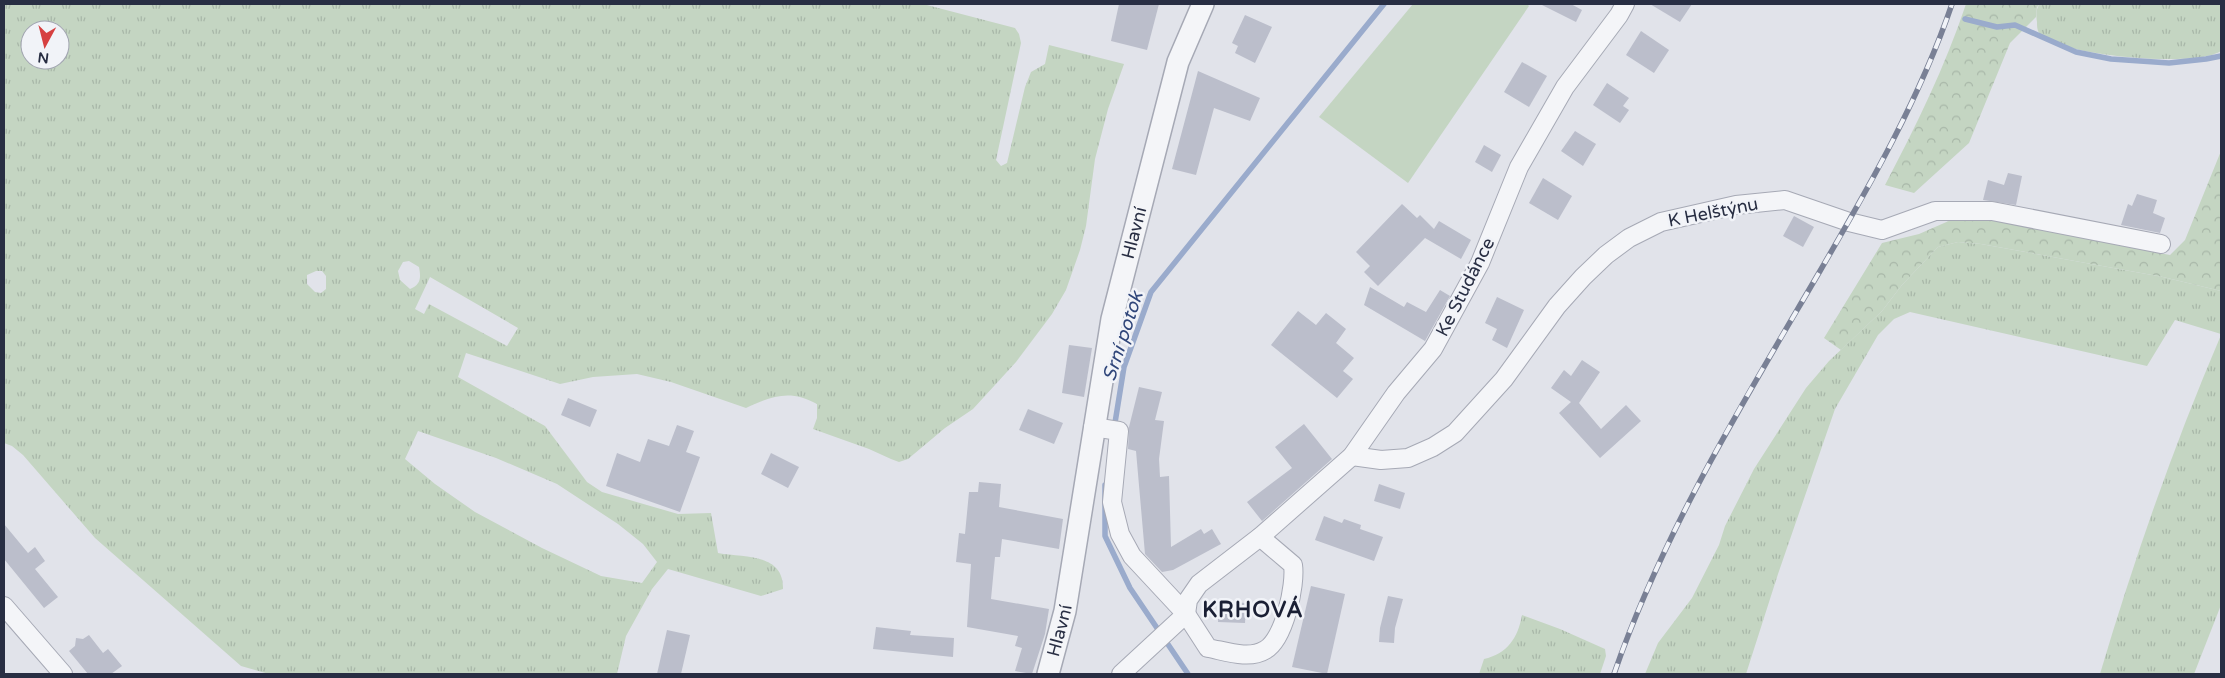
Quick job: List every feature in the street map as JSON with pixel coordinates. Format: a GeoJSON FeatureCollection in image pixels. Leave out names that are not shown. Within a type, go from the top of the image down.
{"type":"FeatureCollection","features":[{"type":"Feature","properties":{"kind":"street","name":"Hlavní"},"geometry":{"type":"LineString","coordinates":[[1048,674],[1065,611],[1106,429],[1112,319],[1178,62],[1203,4]]}},
{"type":"Feature","properties":{"kind":"street","name":"Ke Studánce"},"geometry":{"type":"LineString","coordinates":[[1260,537],[1352,456],[1396,393],[1433,349],[1480,263],[1519,167],[1564,87],[1619,15],[1625,4]]}},
{"type":"Feature","properties":{"kind":"street","name":"K Helštýnu"},"geometry":{"type":"LineString","coordinates":[[1352,456],[1381,460],[1408,458],[1434,447],[1455,433],[1504,379],[1557,306],[1583,276],[1628,238],[1670,219],[1736,205],[1785,200],[1849,222],[1882,230],[1935,210],[1964,209],[1992,211],[2161,244]]}},
{"type":"Feature","properties":{"kind":"street"},"geometry":{"type":"LineString","coordinates":[[1106,429],[1112,502],[1120,534],[1132,556],[1186,614],[1208,648],[1248,655],[1266,650],[1277,636],[1291,596],[1294,576],[1293,565],[1260,537],[1199,584],[1188,600],[1186,614],[1121,674]]}},
{"type":"Feature","properties":{"kind":"street"},"geometry":{"type":"LineString","coordinates":[[4,606],[63,674]]}},
{"type":"Feature","properties":{"kind":"green space"},"geometry":{"type":"Polygon","coordinates":[[[4,4],[923,4],[1015,28],[1019,34],[1021,43],[996,160],[1001,166],[1007,163],[1025,87],[1031,72],[1045,64],[1049,45],[1124,64],[1108,109],[1095,159],[1086,226],[1066,290],[1052,314],[1016,362],[973,409],[945,428],[908,459],[899,462],[813,429],[817,418],[817,404],[807,399],[781,396],[764,400],[746,408],[671,382],[637,374],[593,377],[560,384],[466,353],[458,377],[545,426],[587,482],[602,492],[678,514],[711,513],[718,553],[761,559],[777,569],[782,577],[783,589],[761,596],[668,569],[652,589],[626,636],[617,674],[269,674],[241,666],[95,538],[23,455],[12,446],[4,443],[4,4]],[[409,261],[403,262],[398,271],[400,280],[410,289],[416,285],[420,274],[419,267],[409,261]],[[316,271],[307,275],[307,284],[315,292],[321,293],[326,289],[326,276],[322,271],[316,271]],[[430,277],[415,309],[424,314],[429,304],[507,346],[518,328],[430,277]],[[418,431],[405,459],[435,484],[475,512],[542,548],[601,576],[642,583],[657,562],[643,544],[618,524],[557,484],[496,458],[418,431]]]}},
{"type":"Feature","properties":{"kind":"green space"},"geometry":{"type":"Polygon","coordinates":[[[1413,4],[1527,4],[1529,6],[1408,183],[1319,117],[1413,4]]]}},
{"type":"Feature","properties":{"kind":"green space"},"geometry":{"type":"Polygon","coordinates":[[[1966,4],[2040,4],[2037,7],[2036,17],[2010,43],[1969,143],[1914,193],[1885,185],[1929,96],[1949,51],[1966,4]]]}},
{"type":"Feature","properties":{"kind":"green space"},"geometry":{"type":"Polygon","coordinates":[[[2040,4],[2221,4],[2221,51],[2207,56],[2185,59],[2159,59],[2102,54],[2076,49],[2056,43],[2040,34],[2037,28],[2036,14],[2040,4]]]}},
{"type":"Feature","properties":{"kind":"green space"},"geometry":{"type":"Polygon","coordinates":[[[2221,151],[2221,291],[2163,277],[1981,244],[1958,242],[1938,247],[1902,285],[1882,311],[1841,350],[1824,338],[1882,243],[1919,234],[1951,220],[1995,221],[2170,255],[2185,240],[2221,151]]]}},
{"type":"Feature","properties":{"kind":"green space"},"geometry":{"type":"Polygon","coordinates":[[[1958,242],[1981,244],[2163,277],[2221,291],[2221,334],[2175,320],[2147,366],[1910,312],[1894,319],[1878,335],[1835,409],[1778,574],[1746,674],[1645,674],[1658,643],[1692,598],[1754,469],[1806,388],[1829,361],[1882,311],[1902,285],[1938,247],[1958,242]]]}},
{"type":"Feature","properties":{"kind":"green space"},"geometry":{"type":"Polygon","coordinates":[[[2221,335],[2221,605],[2194,674],[2100,674],[2156,503],[2187,418],[2221,335]]]}},
{"type":"Feature","properties":{"kind":"green space"},"geometry":{"type":"Polygon","coordinates":[[[1522,615],[1605,649],[1606,656],[1600,674],[1479,674],[1484,659],[1499,653],[1510,644],[1518,631],[1522,615]]]}},
{"type":"Feature","properties":{"kind":"building"},"geometry":{"type":"Polygon","coordinates":[[[1119,4],[1159,4],[1147,50],[1111,41],[1119,4]]]}},
{"type":"Feature","properties":{"kind":"building"},"geometry":{"type":"Polygon","coordinates":[[[1540,4],[1571,4],[1582,10],[1576,22],[1540,4]]]}},
{"type":"Feature","properties":{"kind":"building"},"geometry":{"type":"Polygon","coordinates":[[[1650,4],[1692,4],[1680,22],[1650,4]]]}},
{"type":"Feature","properties":{"kind":"building"},"geometry":{"type":"Polygon","coordinates":[[[1245,15],[1272,27],[1255,63],[1235,53],[1238,46],[1232,43],[1245,15]]]}},
{"type":"Feature","properties":{"kind":"building"},"geometry":{"type":"Polygon","coordinates":[[[1641,31],[1669,50],[1654,73],[1626,55],[1641,31]]]}},
{"type":"Feature","properties":{"kind":"building"},"geometry":{"type":"Polygon","coordinates":[[[1522,62],[1547,76],[1529,107],[1504,92],[1522,62]]]}},
{"type":"Feature","properties":{"kind":"building"},"geometry":{"type":"Polygon","coordinates":[[[1198,71],[1260,98],[1250,121],[1214,108],[1196,175],[1172,169],[1198,71]]]}},
{"type":"Feature","properties":{"kind":"building"},"geometry":{"type":"Polygon","coordinates":[[[1607,83],[1629,98],[1623,106],[1629,110],[1620,123],[1593,105],[1607,83]]]}},
{"type":"Feature","properties":{"kind":"building"},"geometry":{"type":"Polygon","coordinates":[[[1575,131],[1596,144],[1583,166],[1561,151],[1575,131]]]}},
{"type":"Feature","properties":{"kind":"building"},"geometry":{"type":"Polygon","coordinates":[[[1484,145],[1501,155],[1492,172],[1475,162],[1484,145]]]}},
{"type":"Feature","properties":{"kind":"building"},"geometry":{"type":"Polygon","coordinates":[[[2008,173],[2022,176],[2016,205],[1983,200],[1988,180],[2004,185],[2008,173]]]}},
{"type":"Feature","properties":{"kind":"building"},"geometry":{"type":"Polygon","coordinates":[[[1543,178],[1572,196],[1558,220],[1529,203],[1543,178]]]}},
{"type":"Feature","properties":{"kind":"building"},"geometry":{"type":"Polygon","coordinates":[[[2137,194],[2157,200],[2153,213],[2165,218],[2160,233],[2121,225],[2128,204],[2132,206],[2137,194]]]}},
{"type":"Feature","properties":{"kind":"building"},"geometry":{"type":"Polygon","coordinates":[[[1402,204],[1417,218],[1420,215],[1434,229],[1439,221],[1471,240],[1461,259],[1425,238],[1378,286],[1364,272],[1370,266],[1356,252],[1402,204]]]}},
{"type":"Feature","properties":{"kind":"building"},"geometry":{"type":"Polygon","coordinates":[[[1794,216],[1814,227],[1803,247],[1783,236],[1794,216]]]}},
{"type":"Feature","properties":{"kind":"building"},"geometry":{"type":"Polygon","coordinates":[[[1370,287],[1404,307],[1407,302],[1426,312],[1440,290],[1450,296],[1425,341],[1364,305],[1370,287]]]}},
{"type":"Feature","properties":{"kind":"building"},"geometry":{"type":"Polygon","coordinates":[[[1497,297],[1524,310],[1507,348],[1492,340],[1497,329],[1485,323],[1497,297]]]}},
{"type":"Feature","properties":{"kind":"building"},"geometry":{"type":"Polygon","coordinates":[[[1298,311],[1316,325],[1326,313],[1346,329],[1336,343],[1354,358],[1343,371],[1353,379],[1337,398],[1271,345],[1298,311]]]}},
{"type":"Feature","properties":{"kind":"building"},"geometry":{"type":"Polygon","coordinates":[[[1069,345],[1092,348],[1084,397],[1062,393],[1069,345]]]}},
{"type":"Feature","properties":{"kind":"building"},"geometry":{"type":"Polygon","coordinates":[[[1582,360],[1600,372],[1579,403],[1601,429],[1626,405],[1641,421],[1600,458],[1559,413],[1571,402],[1551,388],[1564,370],[1571,376],[1582,360]]]}},
{"type":"Feature","properties":{"kind":"building"},"geometry":{"type":"Polygon","coordinates":[[[1139,387],[1162,392],[1155,420],[1164,421],[1159,459],[1160,477],[1169,476],[1171,547],[1201,529],[1204,534],[1212,529],[1221,544],[1173,570],[1162,572],[1145,554],[1136,451],[1128,449],[1129,427],[1139,387]]]}},
{"type":"Feature","properties":{"kind":"building"},"geometry":{"type":"Polygon","coordinates":[[[568,398],[597,410],[590,427],[561,415],[568,398]]]}},
{"type":"Feature","properties":{"kind":"building"},"geometry":{"type":"Polygon","coordinates":[[[1028,409],[1063,423],[1054,444],[1019,430],[1028,409]]]}},
{"type":"Feature","properties":{"kind":"building"},"geometry":{"type":"Polygon","coordinates":[[[1304,424],[1332,459],[1262,521],[1247,502],[1292,468],[1275,447],[1304,424]]]}},
{"type":"Feature","properties":{"kind":"building"},"geometry":{"type":"Polygon","coordinates":[[[677,425],[694,431],[686,452],[700,457],[680,512],[606,486],[617,453],[640,462],[648,439],[669,446],[677,425]]]}},
{"type":"Feature","properties":{"kind":"building"},"geometry":{"type":"Polygon","coordinates":[[[771,453],[799,467],[788,488],[761,474],[771,453]]]}},
{"type":"Feature","properties":{"kind":"building"},"geometry":{"type":"Polygon","coordinates":[[[979,482],[1001,484],[999,507],[1063,519],[1059,549],[1002,539],[1000,557],[995,557],[991,599],[1049,609],[1045,634],[1032,674],[1015,671],[1022,648],[1015,646],[1018,636],[967,627],[971,564],[956,562],[959,533],[965,534],[969,492],[978,492],[979,482]]]}},
{"type":"Feature","properties":{"kind":"building"},"geometry":{"type":"Polygon","coordinates":[[[1379,484],[1405,493],[1400,509],[1374,501],[1379,484]]]}},
{"type":"Feature","properties":{"kind":"building"},"geometry":{"type":"Polygon","coordinates":[[[1324,516],[1342,523],[1344,519],[1361,525],[1360,529],[1383,537],[1374,561],[1315,540],[1324,516]]]}},
{"type":"Feature","properties":{"kind":"building"},"geometry":{"type":"Polygon","coordinates":[[[4,524],[28,553],[35,547],[45,561],[35,569],[58,597],[44,608],[4,559],[4,524]]]}},
{"type":"Feature","properties":{"kind":"building"},"geometry":{"type":"Polygon","coordinates":[[[1311,586],[1345,594],[1327,674],[1292,667],[1311,586]]]}},
{"type":"Feature","properties":{"kind":"building"},"geometry":{"type":"Polygon","coordinates":[[[1388,596],[1403,599],[1395,628],[1394,643],[1379,642],[1380,628],[1388,596]]]}},
{"type":"Feature","properties":{"kind":"building"},"geometry":{"type":"Polygon","coordinates":[[[1219,601],[1246,603],[1245,623],[1218,622],[1219,601]]]}},
{"type":"Feature","properties":{"kind":"building"},"geometry":{"type":"Polygon","coordinates":[[[876,627],[911,631],[910,635],[954,638],[953,657],[873,649],[876,627]]]}},
{"type":"Feature","properties":{"kind":"building"},"geometry":{"type":"Polygon","coordinates":[[[667,630],[690,635],[681,674],[657,674],[667,630]]]}},
{"type":"Feature","properties":{"kind":"building"},"geometry":{"type":"Polygon","coordinates":[[[89,635],[103,653],[108,649],[122,666],[111,674],[88,674],[69,651],[75,646],[76,638],[83,639],[89,635]]]}},
{"type":"Feature","properties":{"kind":"waterway","name":"Srní potok"},"geometry":{"type":"LineString","coordinates":[[1114,429],[1124,367],[1151,292],[1384,4]]}},
{"type":"Feature","properties":{"kind":"waterway"},"geometry":{"type":"LineString","coordinates":[[1965,19],[1997,27],[2015,25],[2076,52],[2111,59],[2169,63],[2221,56]]}},
{"type":"Feature","properties":{"kind":"waterway","name":"Srní potok"},"geometry":{"type":"LineString","coordinates":[[1105,485],[1105,536],[1130,588],[1188,674]]}},
{"type":"Feature","properties":{"kind":"railway"},"geometry":{"type":"LineString","coordinates":[[1614,674],[1656,569],[1681,518],[1734,418],[1839,239],[1893,140],[1925,73],[1952,4]]}},
{"type":"Feature","properties":{"kind":"district","name":"KRHOVÁ"},"geometry":{"type":"Point","coordinates":[1253,609]}}]}
